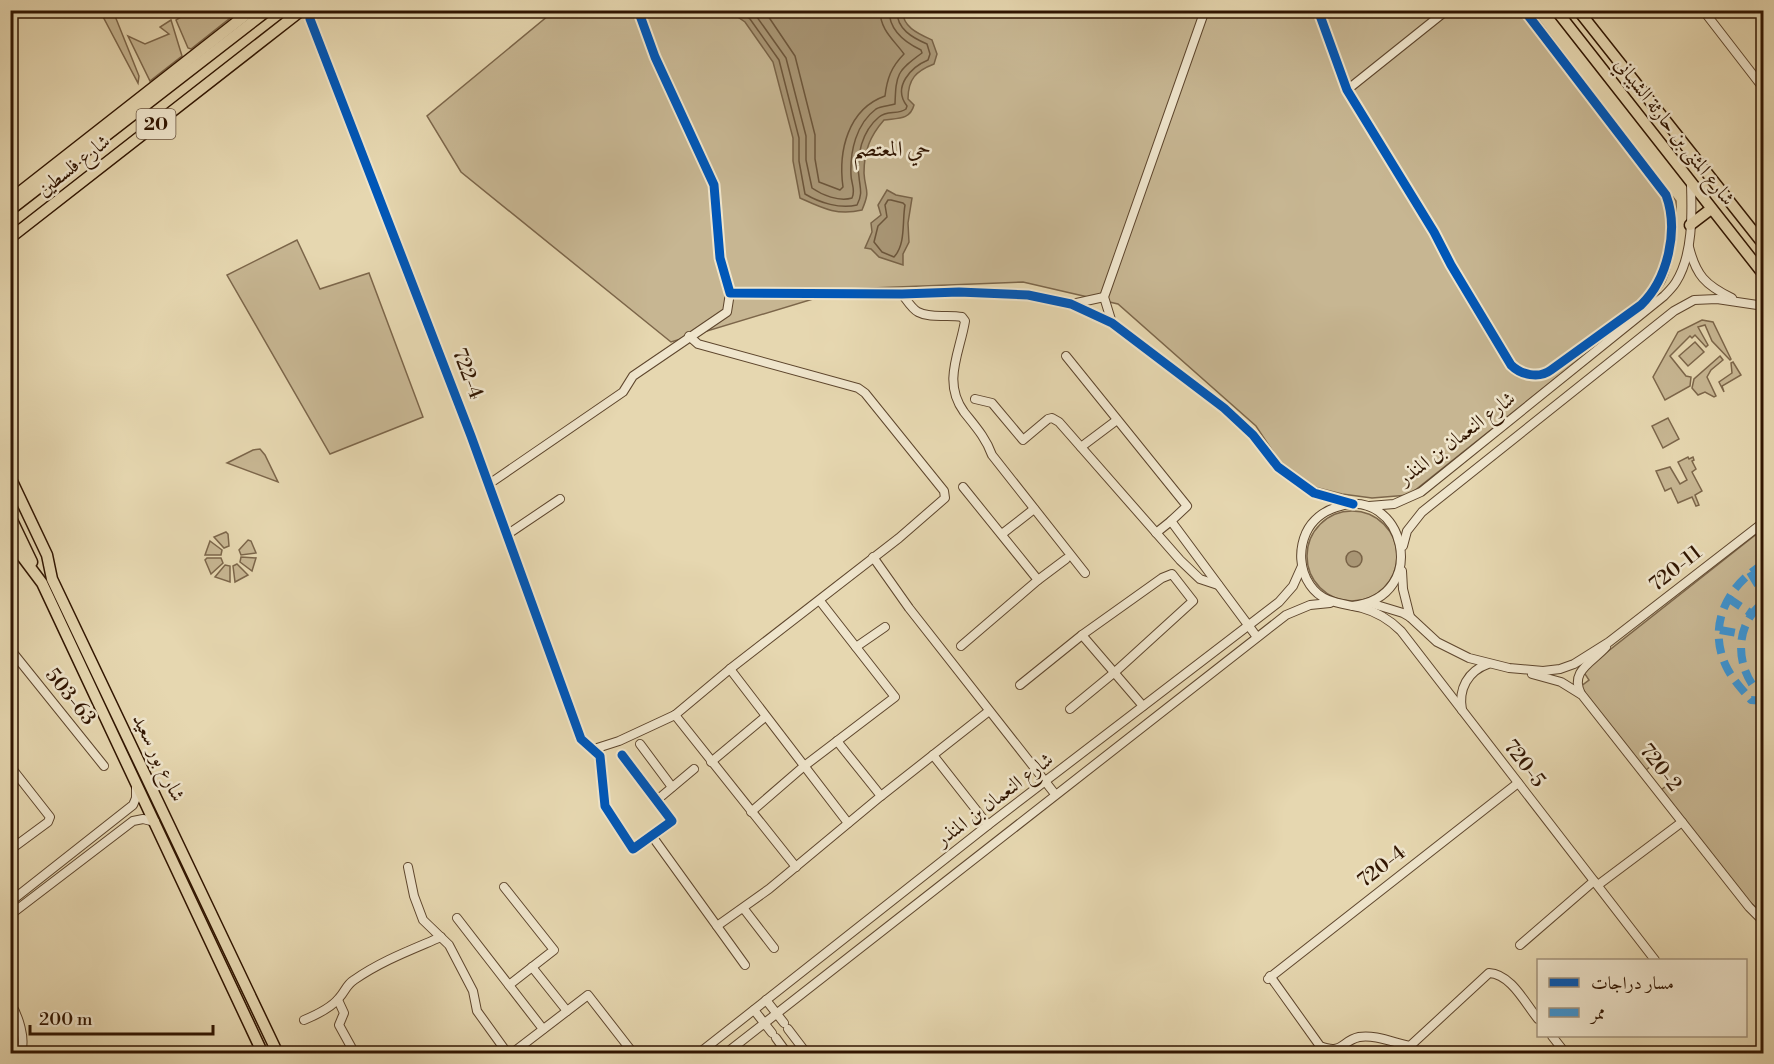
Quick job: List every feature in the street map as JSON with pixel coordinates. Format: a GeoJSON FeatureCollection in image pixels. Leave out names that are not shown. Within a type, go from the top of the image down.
{"type":"FeatureCollection","features":[{"type":"Feature","properties":{"kind":"main road"},"geometry":{"type":"LineString","coordinates":[[10,202],[252,10]]}},
{"type":"Feature","properties":{"kind":"main road","name":"شارع فلسطين"},"geometry":{"type":"LineString","coordinates":[[10,210],[268,10]]}},
{"type":"Feature","properties":{"kind":"main road","name":"شارع فلسطين"},"geometry":{"type":"LineString","coordinates":[[10,238],[302,10]]}},
{"type":"Feature","properties":{"kind":"main road","name":"شارع المثنى بن حارثة الشيباني"},"geometry":{"type":"LineString","coordinates":[[1556,10],[1764,275]]}},
{"type":"Feature","properties":{"kind":"main road","name":"شارع المثنى بن حارثة الشيباني"},"geometry":{"type":"LineString","coordinates":[[1578,10],[1764,245]]}},
{"type":"Feature","properties":{"kind":"main road"},"geometry":{"type":"LineString","coordinates":[[1690,225],[1711,209]]}},
{"type":"Feature","properties":{"kind":"main road","name":"شارع بور سعيد"},"geometry":{"type":"LineString","coordinates":[[10,477],[47,555],[52,579],[278,1053]]}},
{"type":"Feature","properties":{"kind":"main road"},"geometry":{"type":"LineString","coordinates":[[10,492],[14,516],[42,583]]}},
{"type":"Feature","properties":{"kind":"main road"},"geometry":{"type":"LineString","coordinates":[[14,516],[52,579]]}},
{"type":"Feature","properties":{"kind":"main road","name":"شارع بور سعيد"},"geometry":{"type":"LineString","coordinates":[[10,536],[18,551],[42,583],[263,1053]]}},
{"type":"Feature","properties":{"kind":"street","name":"722-4"},"geometry":{"type":"LineString","coordinates":[[314,10],[310,14],[310,19],[508,534],[581,739],[594,749]]}},
{"type":"Feature","properties":{"kind":"street"},"geometry":{"type":"LineString","coordinates":[[489,484],[623,392],[633,376],[727,312],[730,293],[720,258],[714,185],[656,57],[638,10]]}},
{"type":"Feature","properties":{"kind":"street"},"geometry":{"type":"LineString","coordinates":[[1112,323],[1104,297],[1204,10]]}},
{"type":"Feature","properties":{"kind":"street"},"geometry":{"type":"LineString","coordinates":[[1318,10],[1347,90],[1434,232],[1510,364],[1516,371],[1540,375],[1546,374],[1641,305],[1650,296],[1656,287],[1668,255],[1672,219],[1666,195],[1524,10]]}},
{"type":"Feature","properties":{"kind":"street"},"geometry":{"type":"LineString","coordinates":[[1347,90],[1447,10]]}},
{"type":"Feature","properties":{"kind":"street"},"geometry":{"type":"LineString","coordinates":[[1703,10],[1764,89]]}},
{"type":"Feature","properties":{"kind":"street","name":"شارع النعمان بن المنذر"},"geometry":{"type":"LineString","coordinates":[[1365,506],[1394,504],[1421,492],[1664,296],[1677,282],[1685,259],[1690,225],[1691,184]]}},
{"type":"Feature","properties":{"kind":"street"},"geometry":{"type":"LineString","coordinates":[[1688,243],[1693,264],[1703,280],[1716,290],[1740,301]]}},
{"type":"Feature","properties":{"kind":"street"},"geometry":{"type":"LineString","coordinates":[[730,293],[902,294],[958,291],[1028,295],[1071,304],[1112,323],[1224,408],[1253,435],[1278,467],[1314,493],[1365,506],[1375,510],[1390,522],[1400,540],[1403,589],[1410,617]]}},
{"type":"Feature","properties":{"kind":"street"},"geometry":{"type":"LineString","coordinates":[[902,294],[917,312],[954,315],[962,317],[965,321],[953,368],[952,384],[956,399],[988,442],[993,455],[1085,573]]}},
{"type":"Feature","properties":{"kind":"street"},"geometry":{"type":"LineString","coordinates":[[1071,304],[1104,297]]}},
{"type":"Feature","properties":{"kind":"street","name":"شارع النعمان بن المنذر"},"geometry":{"type":"LineString","coordinates":[[1402,550],[1407,531],[1422,512],[1674,311],[1694,300],[1717,299],[1764,306]]}},
{"type":"Feature","properties":{"kind":"street"},"geometry":{"type":"LineString","coordinates":[[622,755],[672,821],[633,849],[605,806],[600,756],[594,749],[619,741],[675,715],[730,669],[899,538],[945,498],[944,491],[865,393],[858,388],[698,344],[689,336]]}},
{"type":"Feature","properties":{"kind":"street"},"geometry":{"type":"LineString","coordinates":[[1066,356],[1187,506],[1156,533]]}},
{"type":"Feature","properties":{"kind":"street"},"geometry":{"type":"LineString","coordinates":[[975,399],[992,403],[1023,440],[1042,423],[1052,418],[1059,422],[1180,560],[1200,579],[1218,585]]}},
{"type":"Feature","properties":{"kind":"street"},"geometry":{"type":"LineString","coordinates":[[1081,447],[1118,420]]}},
{"type":"Feature","properties":{"kind":"street"},"geometry":{"type":"LineString","coordinates":[[963,487],[1038,580]]}},
{"type":"Feature","properties":{"kind":"street"},"geometry":{"type":"LineString","coordinates":[[508,534],[560,499]]}},
{"type":"Feature","properties":{"kind":"street"},"geometry":{"type":"LineString","coordinates":[[1353,504],[1328,510],[1309,528],[1303,540],[1301,553],[1305,576],[1317,593],[1335,603],[1352,606],[1370,603],[1387,606],[1410,617]]}},
{"type":"Feature","properties":{"kind":"street"},"geometry":{"type":"LineString","coordinates":[[1002,534],[1034,509]]}},
{"type":"Feature","properties":{"kind":"street"},"geometry":{"type":"LineString","coordinates":[[1171,521],[1257,637]]}},
{"type":"Feature","properties":{"kind":"street","name":"720-11"},"geometry":{"type":"LineString","coordinates":[[1410,617],[1427,634],[1447,648],[1469,658],[1488,664],[1552,675],[1609,642],[1764,522]]}},
{"type":"Feature","properties":{"kind":"street"},"geometry":{"type":"LineString","coordinates":[[873,557],[909,608],[1055,794]]}},
{"type":"Feature","properties":{"kind":"street"},"geometry":{"type":"LineString","coordinates":[[961,646],[1066,559]]}},
{"type":"Feature","properties":{"kind":"street"},"geometry":{"type":"LineString","coordinates":[[1370,603],[1392,586],[1402,560]]}},
{"type":"Feature","properties":{"kind":"street","name":"شارع النعمان بن المنذر"},"geometry":{"type":"LineString","coordinates":[[698,1053],[988,825],[1249,626],[1284,597],[1297,579],[1302,566]]}},
{"type":"Feature","properties":{"kind":"street"},"geometry":{"type":"LineString","coordinates":[[1020,685],[1082,635],[1162,578],[1173,574],[1194,601],[1070,709]]}},
{"type":"Feature","properties":{"kind":"street"},"geometry":{"type":"LineString","coordinates":[[751,812],[803,767],[895,698],[820,601]]}},
{"type":"Feature","properties":{"kind":"street","name":"شارع النعمان بن المنذر"},"geometry":{"type":"LineString","coordinates":[[725,1053],[1257,637],[1293,611],[1310,605],[1335,603]]}},
{"type":"Feature","properties":{"kind":"street","name":"720-5"},"geometry":{"type":"LineString","coordinates":[[1352,606],[1378,614],[1397,627],[1654,959]]}},
{"type":"Feature","properties":{"kind":"street"},"geometry":{"type":"LineString","coordinates":[[856,647],[885,627]]}},
{"type":"Feature","properties":{"kind":"street"},"geometry":{"type":"LineString","coordinates":[[1082,635],[1143,706]]}},
{"type":"Feature","properties":{"kind":"street","name":"720-11"},"geometry":{"type":"LineString","coordinates":[[1568,686],[1575,683],[1582,668],[1609,642]]}},
{"type":"Feature","properties":{"kind":"street","name":"503-63"},"geometry":{"type":"LineString","coordinates":[[10,648],[104,766]]}},
{"type":"Feature","properties":{"kind":"street"},"geometry":{"type":"LineString","coordinates":[[1462,711],[1461,696],[1465,682],[1475,670],[1488,664]]}},
{"type":"Feature","properties":{"kind":"street"},"geometry":{"type":"LineString","coordinates":[[730,669],[848,823]]}},
{"type":"Feature","properties":{"kind":"street","name":"720-2"},"geometry":{"type":"LineString","coordinates":[[1552,675],[1582,695],[1749,907],[1764,922]]}},
{"type":"Feature","properties":{"kind":"street"},"geometry":{"type":"LineString","coordinates":[[1578,678],[1578,687],[1582,695]]}},
{"type":"Feature","properties":{"kind":"street"},"geometry":{"type":"LineString","coordinates":[[1176,681],[1185,693]]}},
{"type":"Feature","properties":{"kind":"street"},"geometry":{"type":"LineString","coordinates":[[717,926],[744,909],[989,711]]}},
{"type":"Feature","properties":{"kind":"street"},"geometry":{"type":"LineString","coordinates":[[675,715],[796,867]]}},
{"type":"Feature","properties":{"kind":"street"},"geometry":{"type":"LineString","coordinates":[[711,762],[765,717]]}},
{"type":"Feature","properties":{"kind":"street"},"geometry":{"type":"LineString","coordinates":[[837,741],[881,796]]}},
{"type":"Feature","properties":{"kind":"street"},"geometry":{"type":"LineString","coordinates":[[640,744],[672,787]]}},
{"type":"Feature","properties":{"kind":"street"},"geometry":{"type":"LineString","coordinates":[[933,755],[988,825]]}},
{"type":"Feature","properties":{"kind":"street"},"geometry":{"type":"LineString","coordinates":[[10,766],[50,817],[48,822],[10,850]]}},
{"type":"Feature","properties":{"kind":"street"},"geometry":{"type":"LineString","coordinates":[[657,800],[694,769]]}},
{"type":"Feature","properties":{"kind":"street","name":"720-4"},"geometry":{"type":"LineString","coordinates":[[1518,783],[1269,978],[1320,1046],[1329,1050],[1339,1049],[1357,1037],[1368,1037],[1410,1046],[1489,973],[1505,978],[1537,1017]]}},
{"type":"Feature","properties":{"kind":"street"},"geometry":{"type":"LineString","coordinates":[[10,902],[133,805],[136,798],[136,784]]}},
{"type":"Feature","properties":{"kind":"street"},"geometry":{"type":"LineString","coordinates":[[10,915],[133,821],[143,819],[155,822]]}},
{"type":"Feature","properties":{"kind":"street"},"geometry":{"type":"LineString","coordinates":[[1520,945],[1596,883],[1682,822]]}},
{"type":"Feature","properties":{"kind":"street"},"geometry":{"type":"LineString","coordinates":[[652,836],[745,965]]}},
{"type":"Feature","properties":{"kind":"street"},"geometry":{"type":"LineString","coordinates":[[408,867],[414,896],[423,920],[449,945],[474,991],[477,1011],[509,1053],[588,995],[630,1049],[638,1053]]}},
{"type":"Feature","properties":{"kind":"street"},"geometry":{"type":"LineString","coordinates":[[504,887],[554,950],[509,985]]}},
{"type":"Feature","properties":{"kind":"street"},"geometry":{"type":"LineString","coordinates":[[744,909],[774,948]]}},
{"type":"Feature","properties":{"kind":"street"},"geometry":{"type":"LineString","coordinates":[[457,918],[543,1029]]}},
{"type":"Feature","properties":{"kind":"street"},"geometry":{"type":"LineString","coordinates":[[864,923],[874,927],[875,932],[872,937]]}},
{"type":"Feature","properties":{"kind":"street"},"geometry":{"type":"LineString","coordinates":[[304,1020],[338,1000],[347,985],[357,978],[395,956],[441,937]]}},
{"type":"Feature","properties":{"kind":"street"},"geometry":{"type":"LineString","coordinates":[[532,967],[567,1011]]}},
{"type":"Feature","properties":{"kind":"street"},"geometry":{"type":"LineString","coordinates":[[338,1000],[344,1013],[339,1024],[355,1053]]}},
{"type":"Feature","properties":{"kind":"street"},"geometry":{"type":"LineString","coordinates":[[766,1000],[807,1053]]}},
{"type":"Feature","properties":{"kind":"street"},"geometry":{"type":"LineString","coordinates":[[10,1002],[18,1018],[22,1048],[20,1053]]}},
{"type":"Feature","properties":{"kind":"street"},"geometry":{"type":"LineString","coordinates":[[754,1010],[784,1049]]}},
{"type":"Feature","properties":{"kind":"street"},"geometry":{"type":"LineString","coordinates":[[1554,1037],[1566,1053]]}},
{"type":"Feature","properties":{"kind":"street"},"geometry":{"type":"LineString","coordinates":[[1755,1053],[1764,1047]]}},
{"type":"Feature","properties":{"kind":"shaded area"},"geometry":{"type":"Polygon","coordinates":[[[100,11],[113,11],[139,76],[138,83],[100,11]]]}},
{"type":"Feature","properties":{"kind":"shaded area"},"geometry":{"type":"Polygon","coordinates":[[[178,11],[239,11],[191,49],[188,48],[176,20],[181,17],[178,11]]]}},
{"type":"Feature","properties":{"kind":"shaded area"},"geometry":{"type":"Polygon","coordinates":[[[554,11],[1532,11],[1676,201],[1676,231],[1672,262],[1665,282],[1648,305],[1409,495],[1372,498],[1342,494],[1314,487],[1282,465],[1256,426],[1118,304],[1023,282],[846,289],[671,342],[461,172],[427,116],[554,11]]]}},
{"type":"Feature","properties":{"kind":"shaded area"},"geometry":{"type":"Polygon","coordinates":[[[171,20],[182,56],[150,81],[128,36],[145,44],[169,34],[160,27],[171,20]]]}},
{"type":"Feature","properties":{"kind":"shaded area"},"geometry":{"type":"Polygon","coordinates":[[[297,240],[320,289],[369,273],[423,417],[330,454],[227,275],[297,240]]]}},
{"type":"Feature","properties":{"kind":"shaded area"},"geometry":{"type":"Polygon","coordinates":[[[1702,320],[1713,322],[1731,359],[1712,341],[1705,325],[1698,327],[1708,345],[1706,347],[1695,335],[1692,338],[1690,336],[1670,356],[1686,376],[1691,377],[1690,386],[1665,400],[1653,377],[1678,332],[1702,320]]]}},
{"type":"Feature","properties":{"kind":"shaded area"},"geometry":{"type":"Polygon","coordinates":[[[1695,342],[1704,352],[1688,366],[1679,356],[1695,342]]]}},
{"type":"Feature","properties":{"kind":"shaded area"},"geometry":{"type":"Polygon","coordinates":[[[1720,356],[1723,360],[1711,370],[1707,377],[1716,396],[1705,392],[1698,395],[1692,388],[1694,379],[1720,356]]]}},
{"type":"Feature","properties":{"kind":"shaded area"},"geometry":{"type":"Polygon","coordinates":[[[1733,362],[1741,375],[1722,386],[1724,392],[1719,382],[1732,373],[1731,363],[1733,362]]]}},
{"type":"Feature","properties":{"kind":"shaded area"},"geometry":{"type":"Polygon","coordinates":[[[1668,418],[1679,439],[1663,448],[1652,426],[1668,418]]]}},
{"type":"Feature","properties":{"kind":"shaded area"},"geometry":{"type":"Polygon","coordinates":[[[260,449],[278,482],[227,463],[253,450],[260,449]]]}},
{"type":"Feature","properties":{"kind":"shaded area"},"geometry":{"type":"Polygon","coordinates":[[[1688,457],[1689,459],[1693,457],[1692,461],[1696,469],[1692,472],[1702,491],[1695,495],[1699,505],[1696,506],[1692,497],[1678,503],[1671,488],[1665,491],[1656,471],[1670,467],[1680,484],[1687,480],[1678,462],[1688,457]]]}},
{"type":"Feature","properties":{"kind":"shaded area"},"geometry":{"type":"Polygon","coordinates":[[[1352,511],[1369,514],[1384,524],[1394,539],[1397,556],[1394,573],[1384,588],[1369,598],[1352,601],[1335,598],[1320,588],[1310,573],[1307,556],[1310,539],[1320,524],[1335,514],[1352,511]]]}},
{"type":"Feature","properties":{"kind":"shaded area"},"geometry":{"type":"Polygon","coordinates":[[[1763,529],[1763,915],[1748,900],[1661,790],[1670,783],[1655,763],[1646,770],[1580,687],[1589,680],[1583,671],[1763,529]]]}},
{"type":"Feature","properties":{"kind":"shaded area"},"geometry":{"type":"Polygon","coordinates":[[[226,532],[229,546],[224,548],[214,537],[226,532]]]}},
{"type":"Feature","properties":{"kind":"shaded area"},"geometry":{"type":"Polygon","coordinates":[[[248,540],[251,541],[256,553],[241,555],[239,550],[248,540]]]}},
{"type":"Feature","properties":{"kind":"shaded area"},"geometry":{"type":"Polygon","coordinates":[[[210,541],[222,550],[221,555],[205,555],[210,541]]]}},
{"type":"Feature","properties":{"kind":"shaded area"},"geometry":{"type":"Polygon","coordinates":[[[241,557],[256,558],[252,571],[240,562],[241,557]]]}},
{"type":"Feature","properties":{"kind":"shaded area"},"geometry":{"type":"Polygon","coordinates":[[[221,558],[223,563],[211,574],[205,560],[221,558]]]}},
{"type":"Feature","properties":{"kind":"shaded area"},"geometry":{"type":"Polygon","coordinates":[[[237,564],[248,575],[235,582],[233,566],[237,564]]]}},
{"type":"Feature","properties":{"kind":"shaded area"},"geometry":{"type":"Polygon","coordinates":[[[225,565],[230,566],[230,582],[215,577],[225,565]]]}},
{"type":"Feature","properties":{"kind":"water"},"geometry":{"type":"Polygon","coordinates":[[[729,11],[903,11],[903,17],[908,26],[932,40],[937,54],[934,64],[922,70],[911,81],[908,99],[914,105],[912,110],[906,116],[884,120],[869,144],[864,165],[867,194],[862,210],[837,211],[823,208],[800,198],[793,161],[793,138],[773,62],[745,22],[729,11]]]}},
{"type":"Feature","properties":{"kind":"water"},"geometry":{"type":"Polygon","coordinates":[[[887,190],[896,195],[912,198],[908,223],[909,242],[903,254],[903,265],[879,257],[871,249],[865,248],[872,232],[871,223],[881,215],[878,205],[887,190]]]}},
{"type":"Feature","properties":{"kind":"water"},"geometry":{"type":"Polygon","coordinates":[[[1351,551],[1357,551],[1362,559],[1360,565],[1351,567],[1346,562],[1346,556],[1351,551]]]}},
{"type":"Feature","properties":{"kind":"marked path"},"geometry":{"type":"LineString","coordinates":[[1764,564],[1740,583],[1731,595],[1724,608],[1719,636],[1726,666],[1734,680],[1751,700],[1764,701]]}},
{"type":"Feature","properties":{"kind":"marked path"},"geometry":{"type":"LineString","coordinates":[[1750,572],[1764,595]]}},
{"type":"Feature","properties":{"kind":"marked path"},"geometry":{"type":"LineString","coordinates":[[1728,598],[1752,614]]}},
{"type":"Feature","properties":{"kind":"marked path"},"geometry":{"type":"LineString","coordinates":[[1752,684],[1743,663],[1742,641],[1748,620],[1764,602]]}},
{"type":"Feature","properties":{"kind":"marked path"},"geometry":{"type":"LineString","coordinates":[[1720,630],[1742,634]]}},
{"type":"Feature","properties":{"kind":"cycle path"},"geometry":{"type":"LineString","coordinates":[[314,10],[310,14],[310,19],[471,436],[581,739],[600,756],[605,806],[633,849],[672,821],[622,755]]}},
{"type":"Feature","properties":{"kind":"cycle path"},"geometry":{"type":"LineString","coordinates":[[638,10],[655,57],[714,185],[720,258],[730,293],[959,292],[1028,295],[1071,304],[1112,323],[1224,408],[1253,435],[1278,467],[1314,493],[1353,504]]}},
{"type":"Feature","properties":{"kind":"cycle path"},"geometry":{"type":"LineString","coordinates":[[1318,10],[1347,90],[1434,232],[1451,265],[1511,365],[1525,373],[1536,375],[1551,370],[1641,305],[1658,282],[1664,268],[1671,238],[1671,223],[1666,195],[1524,10]]}},
{"type":"Feature","properties":{"kind":"district","name":"حي المعتصم"},"geometry":{"type":"Point","coordinates":[892,149]}}]}
